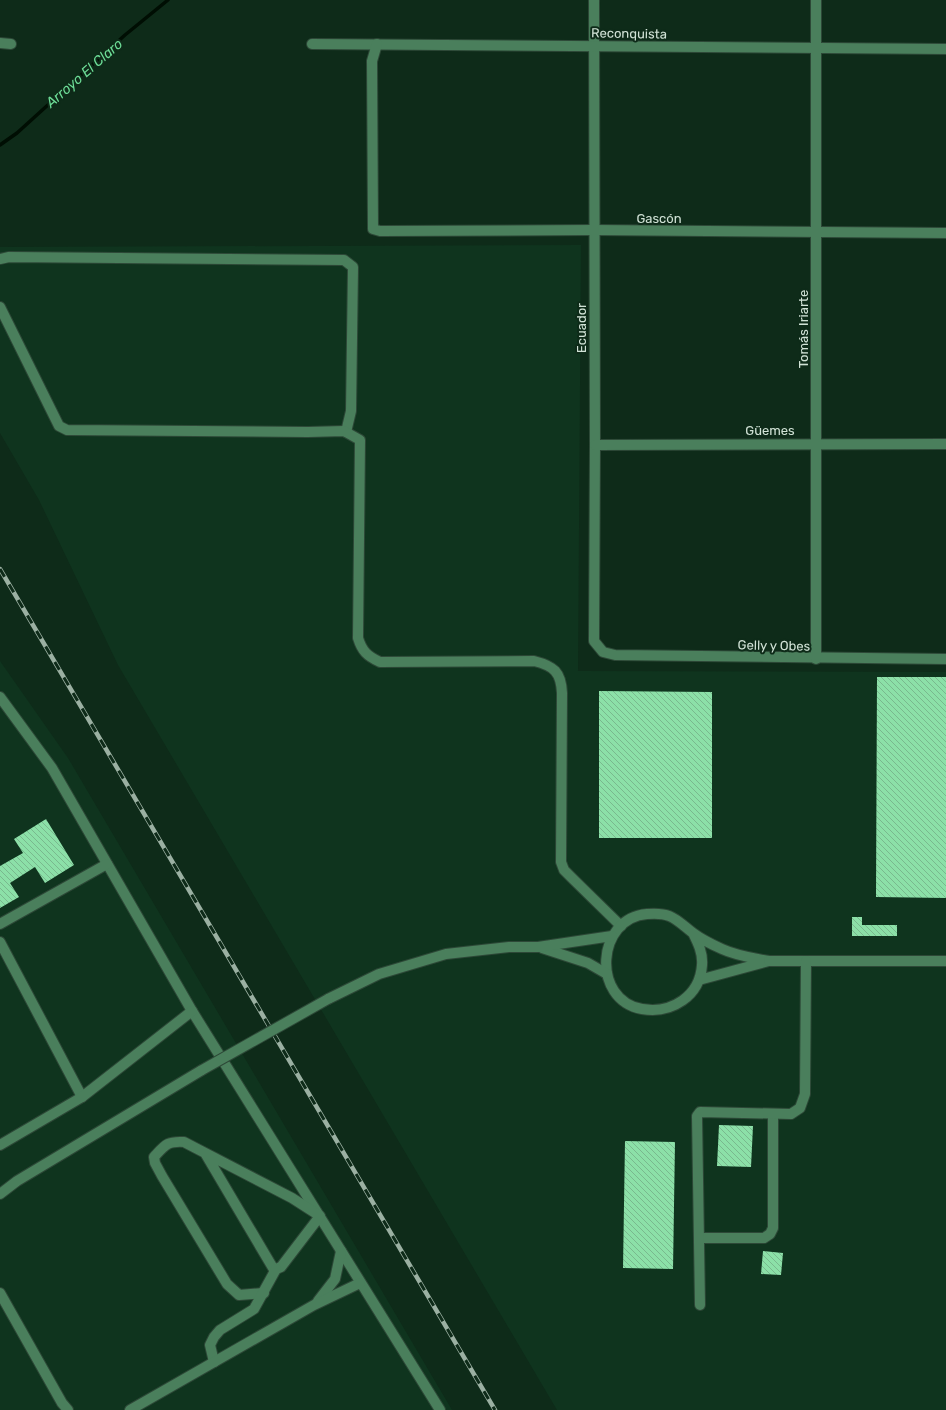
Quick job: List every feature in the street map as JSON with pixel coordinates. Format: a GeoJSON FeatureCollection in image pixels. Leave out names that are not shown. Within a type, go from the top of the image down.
{"type":"FeatureCollection","features":[{"type":"Feature","properties":{"kind":"street","name":"Ecuador"},"geometry":{"type":"LineString","coordinates":[[594,0],[594,641],[603,652]]}},
{"type":"Feature","properties":{"kind":"street","name":"Tomás Iriarte"},"geometry":{"type":"LineString","coordinates":[[816,0],[816,659]]}},
{"type":"Feature","properties":{"kind":"street"},"geometry":{"type":"LineString","coordinates":[[0,43],[10,44]]}},
{"type":"Feature","properties":{"kind":"street","name":"Reconquista"},"geometry":{"type":"LineString","coordinates":[[312,44],[594,45],[946,49]]}},
{"type":"Feature","properties":{"kind":"street","name":"Gascón"},"geometry":{"type":"LineString","coordinates":[[377,44],[372,61],[373,229],[380,231],[594,230],[946,233]]}},
{"type":"Feature","properties":{"kind":"street"},"geometry":{"type":"LineString","coordinates":[[0,259],[17,257],[344,260],[353,267],[351,411],[346,432]]}},
{"type":"Feature","properties":{"kind":"street"},"geometry":{"type":"LineString","coordinates":[[0,307],[59,426],[67,430],[346,432],[360,440],[358,638],[362,650],[370,657],[380,662],[534,661],[548,665],[557,672],[561,682],[562,693],[561,862],[564,870],[621,926]]}},
{"type":"Feature","properties":{"kind":"street","name":"Güemes"},"geometry":{"type":"LineString","coordinates":[[595,445],[816,443],[946,444]]}},
{"type":"Feature","properties":{"kind":"street","name":"Gelly y Obes"},"geometry":{"type":"LineString","coordinates":[[603,652],[615,655],[816,659],[946,659]]}},
{"type":"Feature","properties":{"kind":"street"},"geometry":{"type":"LineString","coordinates":[[0,697],[52,768],[192,1011],[440,1410]]}},
{"type":"Feature","properties":{"kind":"street"},"geometry":{"type":"LineString","coordinates":[[0,924],[107,864]]}},
{"type":"Feature","properties":{"kind":"street"},"geometry":{"type":"LineString","coordinates":[[693,933],[701,953],[702,964],[699,980],[693,990],[675,1006],[663,1010],[639,1008],[628,1003],[611,986],[605,961],[607,948],[612,936],[621,926],[632,918],[645,914],[658,914],[677,920],[693,933],[722,950],[739,956],[769,961],[946,961]]}},
{"type":"Feature","properties":{"kind":"street"},"geometry":{"type":"LineString","coordinates":[[0,1194],[16,1181],[202,1070],[328,998],[379,974],[440,956],[510,947],[538,947],[612,936]]}},
{"type":"Feature","properties":{"kind":"street"},"geometry":{"type":"LineString","coordinates":[[0,942],[82,1097]]}},
{"type":"Feature","properties":{"kind":"street"},"geometry":{"type":"LineString","coordinates":[[538,947],[588,963],[607,974]]}},
{"type":"Feature","properties":{"kind":"street"},"geometry":{"type":"LineString","coordinates":[[699,980],[769,961]]}},
{"type":"Feature","properties":{"kind":"street"},"geometry":{"type":"LineString","coordinates":[[700,1305],[697,1116],[700,1112],[791,1114],[800,1108],[805,1094],[806,961]]}},
{"type":"Feature","properties":{"kind":"street"},"geometry":{"type":"LineString","coordinates":[[0,1145],[82,1097],[192,1011]]}},
{"type":"Feature","properties":{"kind":"street"},"geometry":{"type":"LineString","coordinates":[[699,1238],[764,1238],[770,1234],[773,1228],[773,1114]]}},
{"type":"Feature","properties":{"kind":"street"},"geometry":{"type":"LineString","coordinates":[[264,1293],[239,1295],[227,1284],[154,1162],[154,1157],[164,1145],[171,1141],[184,1142],[292,1198],[320,1216]]}},
{"type":"Feature","properties":{"kind":"street"},"geometry":{"type":"LineString","coordinates":[[205,1154],[270,1265],[276,1269]]}},
{"type":"Feature","properties":{"kind":"street"},"geometry":{"type":"LineString","coordinates":[[214,1362],[210,1344],[214,1336],[220,1330],[254,1309],[276,1269],[281,1267],[320,1216]]}},
{"type":"Feature","properties":{"kind":"street"},"geometry":{"type":"LineString","coordinates":[[314,1305],[335,1279],[342,1251]]}},
{"type":"Feature","properties":{"kind":"street"},"geometry":{"type":"LineString","coordinates":[[130,1410],[314,1305],[360,1282]]}},
{"type":"Feature","properties":{"kind":"street"},"geometry":{"type":"LineString","coordinates":[[0,1293],[62,1403],[68,1410]]}},
{"type":"Feature","properties":{"kind":"shaded area"},"geometry":{"type":"Polygon","coordinates":[[[581,245],[578,671],[946,672],[946,1410],[557,1410],[118,665],[39,500],[0,433],[0,247],[581,245]]]}},
{"type":"Feature","properties":{"kind":"shaded area"},"geometry":{"type":"Polygon","coordinates":[[[0,661],[68,758],[452,1410],[0,1410],[0,661]]]}},
{"type":"Feature","properties":{"kind":"building"},"geometry":{"type":"Polygon","coordinates":[[[877,677],[946,677],[946,898],[876,897],[877,677]]]}},
{"type":"Feature","properties":{"kind":"building"},"geometry":{"type":"Polygon","coordinates":[[[599,691],[712,692],[712,838],[599,838],[599,691]]]}},
{"type":"Feature","properties":{"kind":"building"},"geometry":{"type":"Polygon","coordinates":[[[46,819],[74,865],[45,883],[35,867],[10,883],[19,897],[0,908],[0,866],[23,853],[14,839],[46,819]]]}},
{"type":"Feature","properties":{"kind":"building"},"geometry":{"type":"Polygon","coordinates":[[[852,917],[862,917],[862,925],[897,925],[897,936],[852,936],[852,917]]]}},
{"type":"Feature","properties":{"kind":"building"},"geometry":{"type":"Polygon","coordinates":[[[719,1125],[753,1126],[751,1167],[717,1166],[719,1125]]]}},
{"type":"Feature","properties":{"kind":"building"},"geometry":{"type":"Polygon","coordinates":[[[625,1141],[675,1142],[673,1269],[623,1268],[625,1141]]]}},
{"type":"Feature","properties":{"kind":"building"},"geometry":{"type":"Polygon","coordinates":[[[763,1251],[783,1253],[781,1275],[761,1274],[763,1251]]]}},
{"type":"Feature","properties":{"kind":"waterway","name":"Arroyo El Claro"},"geometry":{"type":"LineString","coordinates":[[0,145],[17,133],[125,35],[168,0]]}},
{"type":"Feature","properties":{"kind":"railway"},"geometry":{"type":"LineString","coordinates":[[0,569],[495,1410]]}}]}
